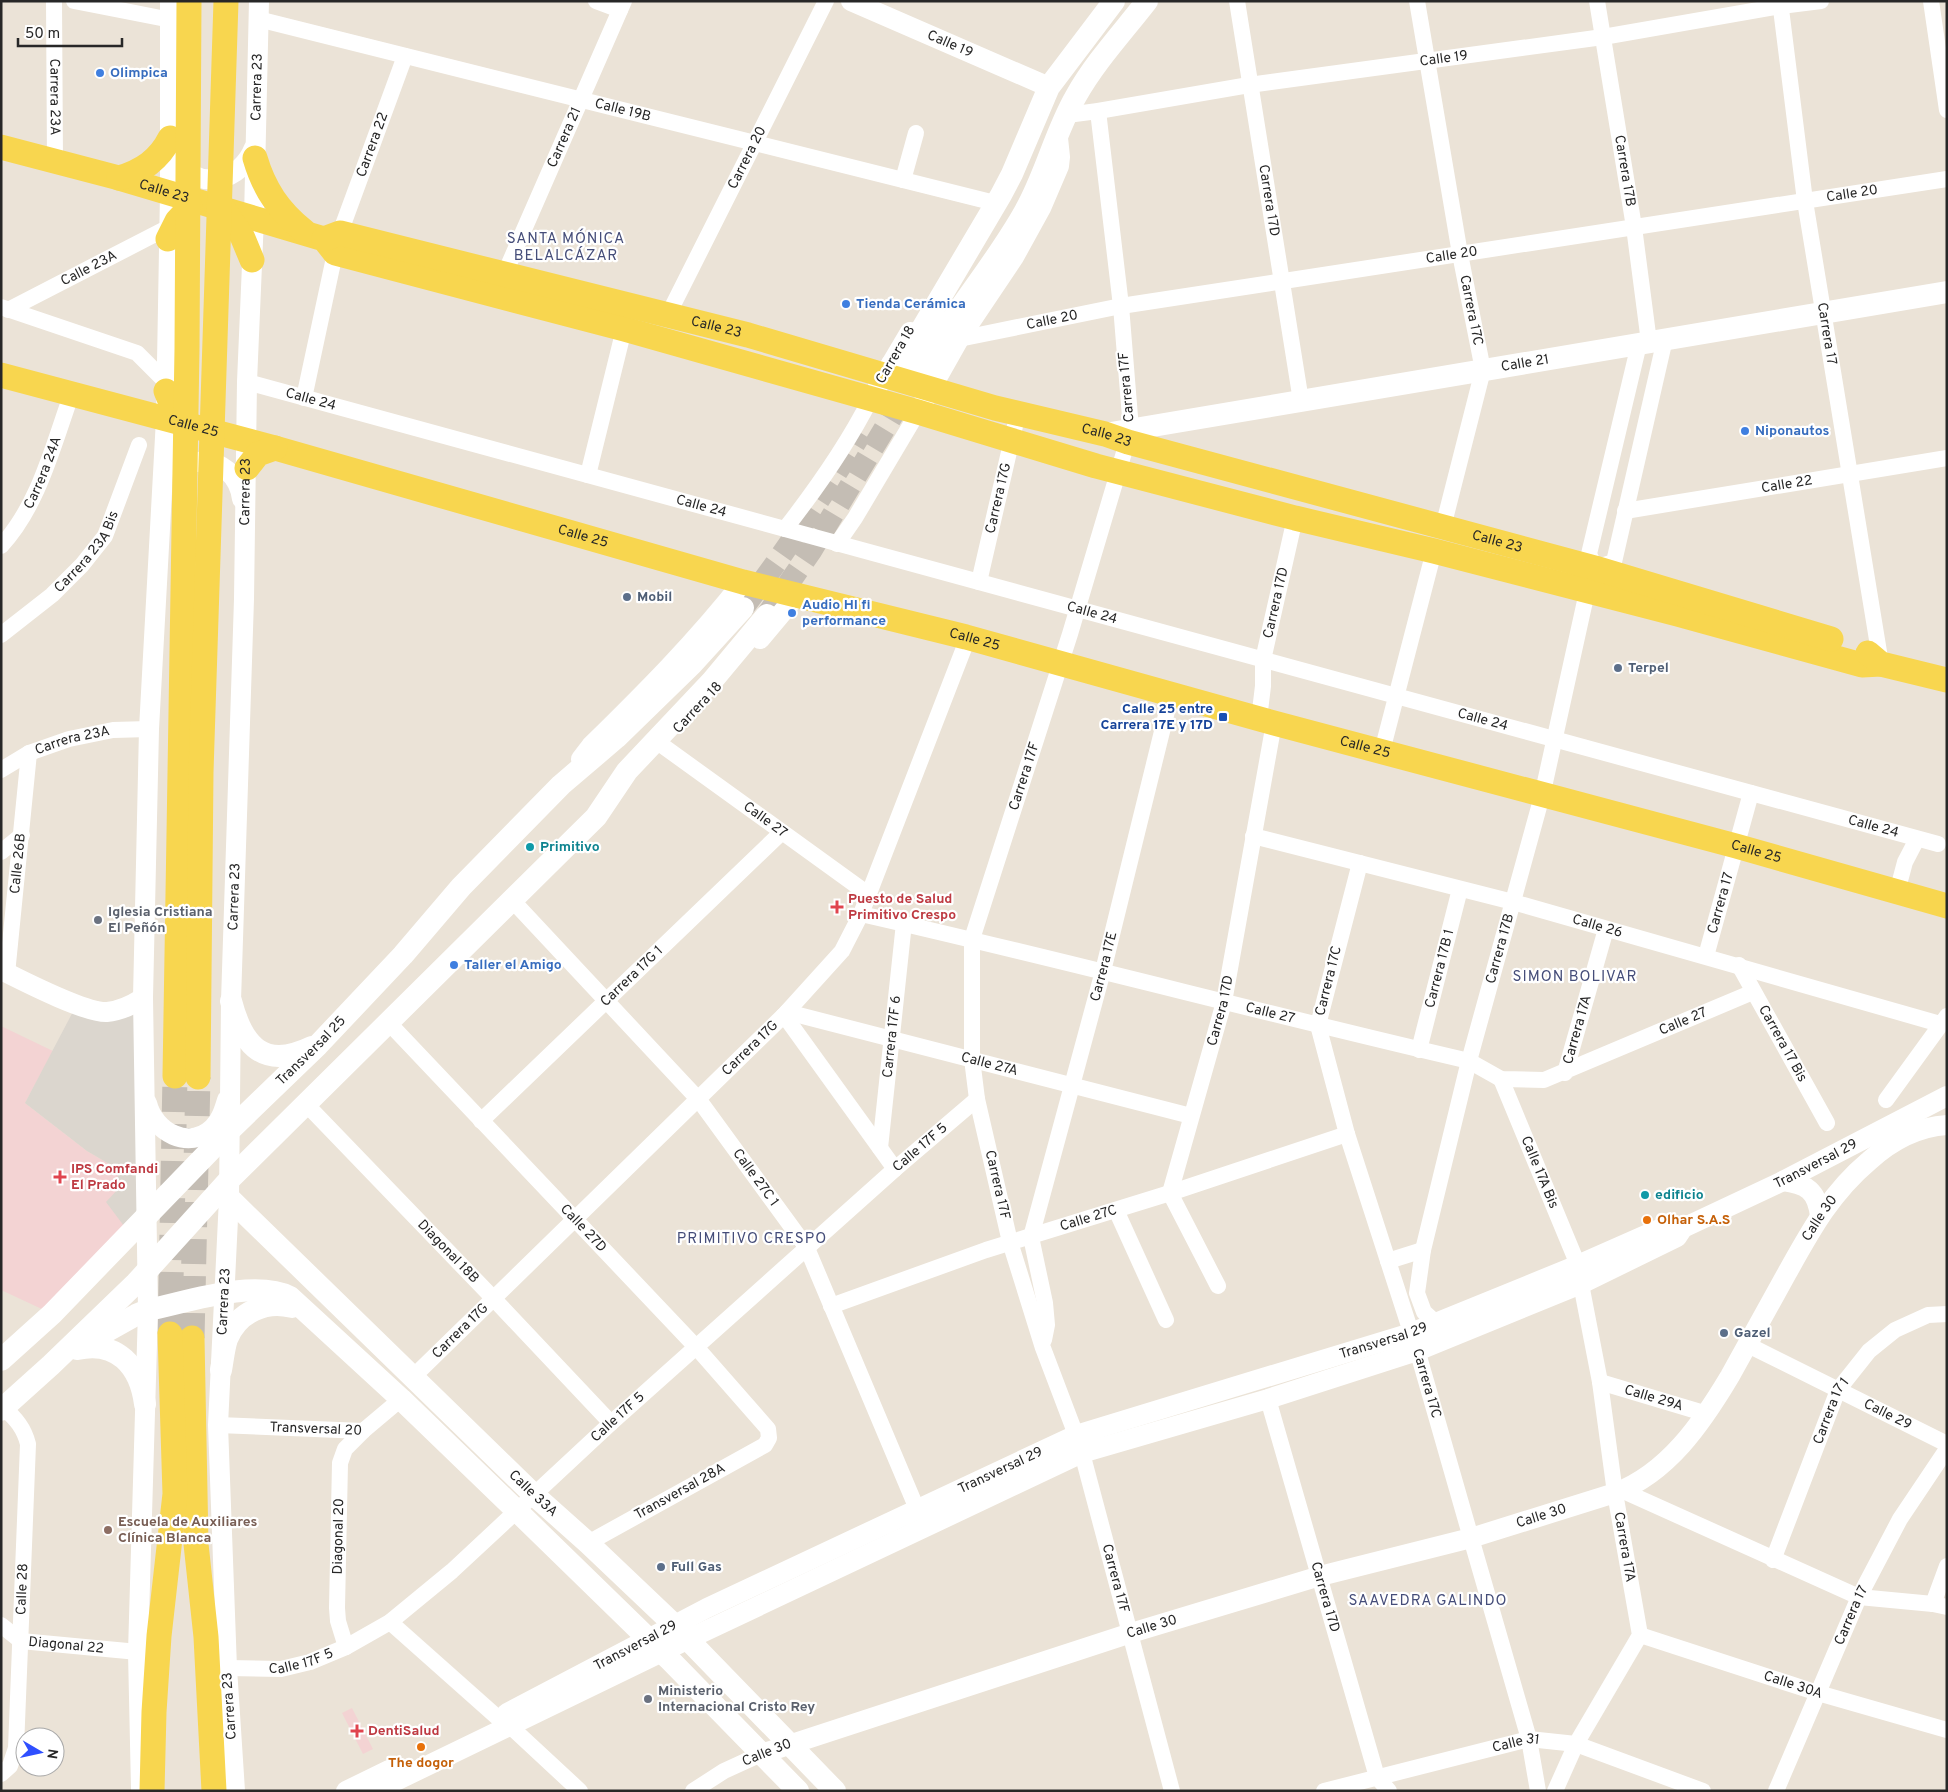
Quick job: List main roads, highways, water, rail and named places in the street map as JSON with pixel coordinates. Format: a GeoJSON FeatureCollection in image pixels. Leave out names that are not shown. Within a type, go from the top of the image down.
{"type":"FeatureCollection","features":[{"type":"Feature","properties":{"kind":"main road"},"geometry":{"type":"LineString","coordinates":[[186,1077],[191,772],[188,339],[189,1]]}},
{"type":"Feature","properties":{"kind":"main road"},"geometry":{"type":"LineString","coordinates":[[191,772],[226,1]]}},
{"type":"Feature","properties":{"kind":"main road","name":"Carrera 18"},"geometry":{"type":"LineString","coordinates":[[912,370],[1012,174],[1046,92],[1114,1]]}},
{"type":"Feature","properties":{"kind":"main road","name":"Carrera 18"},"geometry":{"type":"LineString","coordinates":[[912,370],[1013,231],[1035,191],[1076,95],[1147,1]]}},
{"type":"Feature","properties":{"kind":"main road"},"geometry":{"type":"LineString","coordinates":[[119,178],[137,172],[154,160],[170,141]]}},
{"type":"Feature","properties":{"kind":"main road","name":"Calle 23"},"geometry":{"type":"LineString","coordinates":[[1,147],[119,178],[624,329],[918,412],[1119,472],[1686,616],[1862,666],[1881,664],[1947,680]]}},
{"type":"Feature","properties":{"kind":"main road"},"geometry":{"type":"LineString","coordinates":[[255,152],[268,192],[286,216],[327,240]]}},
{"type":"Feature","properties":{"kind":"main road"},"geometry":{"type":"LineString","coordinates":[[168,233],[183,214],[199,202]]}},
{"type":"Feature","properties":{"kind":"main road"},"geometry":{"type":"LineString","coordinates":[[224,210],[242,236],[252,260]]}},
{"type":"Feature","properties":{"kind":"main road","name":"Calle 23"},"geometry":{"type":"LineString","coordinates":[[327,240],[505,274],[766,341],[912,370],[1018,414],[1105,434],[1130,435],[1595,568],[1866,650],[1881,664]]}},
{"type":"Feature","properties":{"kind":"main road","name":"Calle 21"},"geometry":{"type":"LineString","coordinates":[[1130,435],[1301,401],[1947,292]]}},
{"type":"Feature","properties":{"kind":"main road"},"geometry":{"type":"LineString","coordinates":[[766,341],[786,375]]}},
{"type":"Feature","properties":{"kind":"main road","name":"Calle 25"},"geometry":{"type":"LineString","coordinates":[[1,375],[247,440],[743,582],[966,637],[1542,796],[1736,846],[1947,906]]}},
{"type":"Feature","properties":{"kind":"main road"},"geometry":{"type":"LineString","coordinates":[[166,387],[176,416],[174,421]]}},
{"type":"Feature","properties":{"kind":"main road"},"geometry":{"type":"LineString","coordinates":[[247,468],[258,454],[275,448]]}},
{"type":"Feature","properties":{"kind":"main road","name":"Transversal 25"},"geometry":{"type":"LineString","coordinates":[[1,1360],[52,1314],[230,1130],[318,1045],[403,956],[461,887],[561,785],[616,738],[692,664],[743,608]]}},
{"type":"Feature","properties":{"kind":"main road","name":"Carrera 18"},"geometry":{"type":"LineString","coordinates":[[229,1188],[306,1104],[596,817],[638,759],[712,681],[767,615]]}},
{"type":"Feature","properties":{"kind":"main road"},"geometry":{"type":"LineString","coordinates":[[231,1000],[243,1034],[252,1046],[262,1052],[272,1056],[289,1056],[318,1045]]}},
{"type":"Feature","properties":{"kind":"main road"},"geometry":{"type":"LineString","coordinates":[[2,1409],[51,1365],[147,1272],[229,1188]]}},
{"type":"Feature","properties":{"kind":"main road","name":"Calle 33A"},"geometry":{"type":"LineString","coordinates":[[229,1188],[413,1377],[533,1494],[588,1542],[681,1633],[835,1791]]}},
{"type":"Feature","properties":{"kind":"main road","name":"Calle 33A"},"geometry":{"type":"LineString","coordinates":[[73,1350],[148,1310],[225,1293],[250,1291],[279,1293],[298,1303],[517,1511],[655,1646],[798,1791]]}},
{"type":"Feature","properties":{"kind":"main road"},"geometry":{"type":"LineString","coordinates":[[221,1370],[230,1333],[240,1320],[250,1312],[265,1306],[281,1305],[301,1311],[314,1320]]}},
{"type":"Feature","properties":{"kind":"main road","name":"Carrera 23"},"geometry":{"type":"LineString","coordinates":[[152,1791],[157,1664],[176,1494],[181,1336],[196,1544],[206,1637],[214,1791]]}},
{"type":"Feature","properties":{"kind":"main road"},"geometry":{"type":"LineString","coordinates":[[51,1365],[73,1350],[96,1347],[117,1353],[136,1374],[140,1382],[145,1404]]}},
{"type":"Feature","properties":{"kind":"tunnel"},"geometry":{"type":"LineString","coordinates":[[767,615],[811,551],[921,368]]}},
{"type":"Feature","properties":{"kind":"tunnel"},"geometry":{"type":"LineString","coordinates":[[743,608],[804,522],[861,433]]}},
{"type":"Feature","properties":{"kind":"tunnel"},"geometry":{"type":"LineString","coordinates":[[170,1334],[175,1076]]}},
{"type":"Feature","properties":{"kind":"tunnel"},"geometry":{"type":"LineString","coordinates":[[192,1338],[198,1077]]}},
{"type":"Feature","properties":{"kind":"place","name":"Olimpica"},"geometry":{"type":"Point","coordinates":[100,73]}},
{"type":"Feature","properties":{"kind":"place","name":"Tienda Cerámica"},"geometry":{"type":"Point","coordinates":[846,304]}},
{"type":"Feature","properties":{"kind":"place","name":"Niponautos"},"geometry":{"type":"Point","coordinates":[1745,431]}},
{"type":"Feature","properties":{"kind":"place","name":"Mobil"},"geometry":{"type":"Point","coordinates":[627,597]}},
{"type":"Feature","properties":{"kind":"place","name":"Audio HI fi performance"},"geometry":{"type":"Point","coordinates":[792,613]}},
{"type":"Feature","properties":{"kind":"place","name":"Terpel"},"geometry":{"type":"Point","coordinates":[1618,668]}},
{"type":"Feature","properties":{"kind":"place","name":"Calle 25 entre Carrera 17E y 17D"},"geometry":{"type":"Point","coordinates":[1223,717]}},
{"type":"Feature","properties":{"kind":"place","name":"Primitivo"},"geometry":{"type":"Point","coordinates":[530,847]}},
{"type":"Feature","properties":{"kind":"place","name":"Puesto de Salud Primitivo Crespo"},"geometry":{"type":"Point","coordinates":[837,907]}},
{"type":"Feature","properties":{"kind":"place","name":"Iglesia Cristiana El Peñón"},"geometry":{"type":"Point","coordinates":[98,920]}},
{"type":"Feature","properties":{"kind":"place","name":"Taller el Amigo"},"geometry":{"type":"Point","coordinates":[454,965]}},
{"type":"Feature","properties":{"kind":"place","name":"IPS Comfandi El Prado"},"geometry":{"type":"Point","coordinates":[60,1177]}},
{"type":"Feature","properties":{"kind":"place","name":"edificio"},"geometry":{"type":"Point","coordinates":[1645,1195]}},
{"type":"Feature","properties":{"kind":"place","name":"Olhar S.A.S"},"geometry":{"type":"Point","coordinates":[1647,1220]}},
{"type":"Feature","properties":{"kind":"place","name":"Gazel"},"geometry":{"type":"Point","coordinates":[1724,1333]}},
{"type":"Feature","properties":{"kind":"place","name":"Escuela de Auxiliares Clínica Blanca"},"geometry":{"type":"Point","coordinates":[108,1530]}},
{"type":"Feature","properties":{"kind":"place","name":"Full Gas"},"geometry":{"type":"Point","coordinates":[661,1567]}},
{"type":"Feature","properties":{"kind":"place","name":"Ministerio Internacional Cristo Rey"},"geometry":{"type":"Point","coordinates":[648,1699]}},
{"type":"Feature","properties":{"kind":"place","name":"DentiSalud"},"geometry":{"type":"Point","coordinates":[357,1731]}},
{"type":"Feature","properties":{"kind":"place","name":"The dogor"},"geometry":{"type":"Point","coordinates":[421,1747]}},
{"type":"Feature","properties":{"kind":"district","name":"SANTA MÓNICA BELALCÁZAR"},"geometry":{"type":"Point","coordinates":[566,248]}},
{"type":"Feature","properties":{"kind":"district","name":"SIMON BOLIVAR"},"geometry":{"type":"Point","coordinates":[1575,977]}},
{"type":"Feature","properties":{"kind":"district","name":"PRIMITIVO CRESPO"},"geometry":{"type":"Point","coordinates":[752,1239]}},
{"type":"Feature","properties":{"kind":"district","name":"SAAVEDRA GALINDO"},"geometry":{"type":"Point","coordinates":[1428,1601]}}]}
